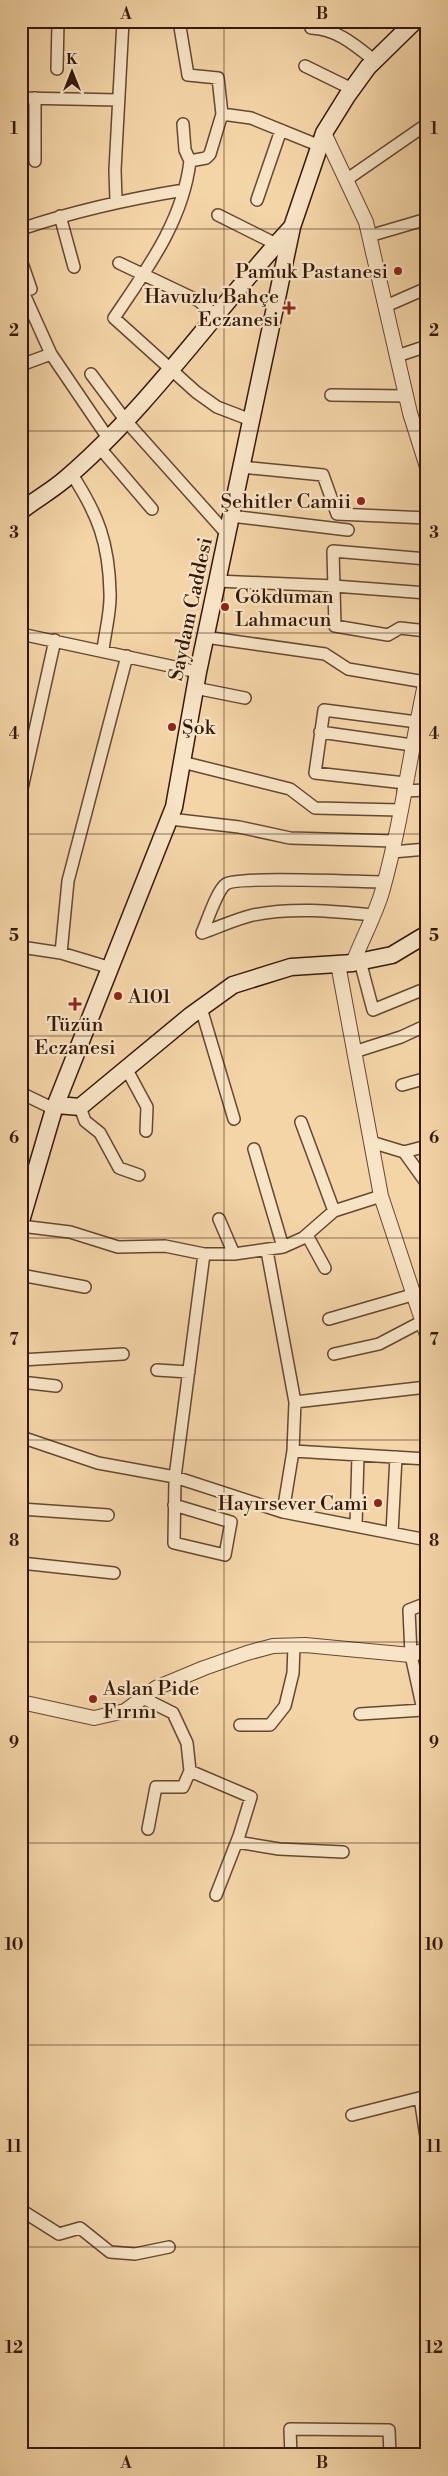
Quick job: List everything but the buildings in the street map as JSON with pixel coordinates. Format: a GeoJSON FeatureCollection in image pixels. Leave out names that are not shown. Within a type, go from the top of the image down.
{"type":"FeatureCollection","features":[{"type":"Feature","properties":{"kind":"main road","name":"Saydam Caddesi"},"geometry":{"type":"LineString","coordinates":[[21,1221],[56,1107],[174,808],[198,672],[292,227],[322,139],[352,89],[374,61],[415,21]]}},
{"type":"Feature","properties":{"kind":"main road"},"geometry":{"type":"LineString","coordinates":[[21,511],[71,473],[126,421],[292,227]]}},
{"type":"Feature","properties":{"kind":"main road"},"geometry":{"type":"LineString","coordinates":[[56,1107],[80,1108],[126,1068],[233,985],[291,967],[350,962],[392,955],[427,934]]}},
{"type":"Feature","properties":{"kind":"street"},"geometry":{"type":"LineString","coordinates":[[57,69],[58,21]]}},
{"type":"Feature","properties":{"kind":"street"},"geometry":{"type":"LineString","coordinates":[[116,201],[115,170],[120,100],[122,21]]}},
{"type":"Feature","properties":{"kind":"street"},"geometry":{"type":"LineString","coordinates":[[179,21],[188,76],[218,78],[222,114],[210,154],[206,158],[190,161]]}},
{"type":"Feature","properties":{"kind":"street"},"geometry":{"type":"LineString","coordinates":[[311,28],[348,39],[374,61]]}},
{"type":"Feature","properties":{"kind":"street"},"geometry":{"type":"LineString","coordinates":[[305,66],[352,89]]}},
{"type":"Feature","properties":{"kind":"street"},"geometry":{"type":"LineString","coordinates":[[21,98],[120,100]]}},
{"type":"Feature","properties":{"kind":"street"},"geometry":{"type":"LineString","coordinates":[[35,98],[36,161]]}},
{"type":"Feature","properties":{"kind":"street"},"geometry":{"type":"LineString","coordinates":[[222,114],[251,118],[282,130],[322,139],[346,180],[366,222],[407,396],[421,426],[427,467]]}},
{"type":"Feature","properties":{"kind":"street"},"geometry":{"type":"LineString","coordinates":[[183,124],[185,150],[190,161],[179,207],[160,250],[114,318],[196,392],[217,407],[251,420]]}},
{"type":"Feature","properties":{"kind":"street"},"geometry":{"type":"LineString","coordinates":[[346,180],[427,124]]}},
{"type":"Feature","properties":{"kind":"street"},"geometry":{"type":"LineString","coordinates":[[257,200],[282,130]]}},
{"type":"Feature","properties":{"kind":"street"},"geometry":{"type":"LineString","coordinates":[[21,229],[116,201],[184,190]]}},
{"type":"Feature","properties":{"kind":"street"},"geometry":{"type":"LineString","coordinates":[[218,215],[276,244]]}},
{"type":"Feature","properties":{"kind":"street"},"geometry":{"type":"LineString","coordinates":[[60,216],[74,266]]}},
{"type":"Feature","properties":{"kind":"street"},"geometry":{"type":"LineString","coordinates":[[369,236],[427,219]]}},
{"type":"Feature","properties":{"kind":"street"},"geometry":{"type":"LineString","coordinates":[[21,260],[27,292],[51,354],[104,442],[152,509]]}},
{"type":"Feature","properties":{"kind":"street"},"geometry":{"type":"LineString","coordinates":[[119,263],[199,301],[215,315]]}},
{"type":"Feature","properties":{"kind":"street"},"geometry":{"type":"LineString","coordinates":[[386,306],[427,288]]}},
{"type":"Feature","properties":{"kind":"street"},"geometry":{"type":"LineString","coordinates":[[397,356],[427,346]]}},
{"type":"Feature","properties":{"kind":"street"},"geometry":{"type":"LineString","coordinates":[[21,365],[51,354]]}},
{"type":"Feature","properties":{"kind":"street"},"geometry":{"type":"LineString","coordinates":[[92,374],[126,421],[227,534]]}},
{"type":"Feature","properties":{"kind":"street"},"geometry":{"type":"LineString","coordinates":[[331,395],[407,396]]}},
{"type":"Feature","properties":{"kind":"street"},"geometry":{"type":"LineString","coordinates":[[241,467],[323,475],[337,514],[427,518]]}},
{"type":"Feature","properties":{"kind":"street"},"geometry":{"type":"LineString","coordinates":[[71,473],[91,503],[101,526],[110,594],[103,650]]}},
{"type":"Feature","properties":{"kind":"street"},"geometry":{"type":"LineString","coordinates":[[230,516],[348,530]]}},
{"type":"Feature","properties":{"kind":"street"},"geometry":{"type":"LineString","coordinates":[[427,559],[333,551],[335,626],[388,635],[400,628],[427,631]]}},
{"type":"Feature","properties":{"kind":"street"},"geometry":{"type":"LineString","coordinates":[[217,581],[334,586],[427,593]]}},
{"type":"Feature","properties":{"kind":"street"},"geometry":{"type":"LineString","coordinates":[[21,634],[103,650],[198,672]]}},
{"type":"Feature","properties":{"kind":"street"},"geometry":{"type":"LineString","coordinates":[[205,638],[325,654],[348,669],[426,678],[393,846],[384,882],[350,962],[354,1052],[371,1142],[382,1196],[424,1329],[379,1344],[334,1354]]}},
{"type":"Feature","properties":{"kind":"street"},"geometry":{"type":"LineString","coordinates":[[21,793],[55,640]]}},
{"type":"Feature","properties":{"kind":"street"},"geometry":{"type":"LineString","coordinates":[[61,953],[68,882],[127,656]]}},
{"type":"Feature","properties":{"kind":"street"},"geometry":{"type":"LineString","coordinates":[[195,688],[246,698]]}},
{"type":"Feature","properties":{"kind":"street"},"geometry":{"type":"LineString","coordinates":[[417,722],[324,710],[314,773],[427,790]]}},
{"type":"Feature","properties":{"kind":"street"},"geometry":{"type":"LineString","coordinates":[[320,732],[412,745]]}},
{"type":"Feature","properties":{"kind":"street"},"geometry":{"type":"LineString","coordinates":[[182,762],[290,789],[314,808],[400,810]]}},
{"type":"Feature","properties":{"kind":"street"},"geometry":{"type":"LineString","coordinates":[[170,819],[238,828],[290,838],[427,849]]}},
{"type":"Feature","properties":{"kind":"street"},"geometry":{"type":"LineString","coordinates":[[372,914],[326,911],[266,913],[252,915],[202,932],[222,889],[228,883],[256,880],[384,882]]}},
{"type":"Feature","properties":{"kind":"street"},"geometry":{"type":"LineString","coordinates":[[21,946],[61,953],[111,968]]}},
{"type":"Feature","properties":{"kind":"street"},"geometry":{"type":"LineString","coordinates":[[350,962],[373,1010],[427,988]]}},
{"type":"Feature","properties":{"kind":"street"},"geometry":{"type":"LineString","coordinates":[[202,1008],[234,1119]]}},
{"type":"Feature","properties":{"kind":"street"},"geometry":{"type":"LineString","coordinates":[[354,1052],[401,1037],[427,1025]]}},
{"type":"Feature","properties":{"kind":"street"},"geometry":{"type":"LineString","coordinates":[[126,1068],[147,1107],[146,1131]]}},
{"type":"Feature","properties":{"kind":"street"},"geometry":{"type":"LineString","coordinates":[[402,1085],[427,1078]]}},
{"type":"Feature","properties":{"kind":"street"},"geometry":{"type":"LineString","coordinates":[[21,1094],[56,1107]]}},
{"type":"Feature","properties":{"kind":"street"},"geometry":{"type":"LineString","coordinates":[[80,1108],[85,1121],[100,1133],[119,1168],[139,1175]]}},
{"type":"Feature","properties":{"kind":"street"},"geometry":{"type":"LineString","coordinates":[[301,1122],[334,1211]]}},
{"type":"Feature","properties":{"kind":"street"},"geometry":{"type":"LineString","coordinates":[[371,1142],[404,1152],[427,1146]]}},
{"type":"Feature","properties":{"kind":"street"},"geometry":{"type":"LineString","coordinates":[[254,1149],[283,1247]]}},
{"type":"Feature","properties":{"kind":"street"},"geometry":{"type":"LineString","coordinates":[[404,1152],[427,1184]]}},
{"type":"Feature","properties":{"kind":"street"},"geometry":{"type":"LineString","coordinates":[[21,1226],[70,1232],[118,1247],[165,1246],[204,1254],[234,1254],[266,1251],[283,1247],[307,1235],[334,1211],[382,1196]]}},
{"type":"Feature","properties":{"kind":"street"},"geometry":{"type":"LineString","coordinates":[[220,1219],[234,1254]]}},
{"type":"Feature","properties":{"kind":"street"},"geometry":{"type":"LineString","coordinates":[[307,1235],[325,1268]]}},
{"type":"Feature","properties":{"kind":"street"},"geometry":{"type":"LineString","coordinates":[[266,1251],[295,1402],[292,1451],[283,1512]]}},
{"type":"Feature","properties":{"kind":"street"},"geometry":{"type":"LineString","coordinates":[[174,1505],[231,1522],[225,1555],[174,1543],[174,1505],[175,1476],[204,1254]]}},
{"type":"Feature","properties":{"kind":"street"},"geometry":{"type":"LineString","coordinates":[[21,1274],[85,1287]]}},
{"type":"Feature","properties":{"kind":"street"},"geometry":{"type":"LineString","coordinates":[[329,1319],[412,1294]]}},
{"type":"Feature","properties":{"kind":"street"},"geometry":{"type":"LineString","coordinates":[[21,1360],[123,1354]]}},
{"type":"Feature","properties":{"kind":"street"},"geometry":{"type":"LineString","coordinates":[[157,1370],[189,1372]]}},
{"type":"Feature","properties":{"kind":"street"},"geometry":{"type":"LineString","coordinates":[[21,1382],[56,1386]]}},
{"type":"Feature","properties":{"kind":"street"},"geometry":{"type":"LineString","coordinates":[[295,1402],[427,1387]]}},
{"type":"Feature","properties":{"kind":"street"},"geometry":{"type":"LineString","coordinates":[[21,1437],[98,1463],[175,1476],[283,1512],[427,1540]]}},
{"type":"Feature","properties":{"kind":"street"},"geometry":{"type":"LineString","coordinates":[[292,1451],[427,1459]]}},
{"type":"Feature","properties":{"kind":"street"},"geometry":{"type":"LineString","coordinates":[[356,1526],[358,1455]]}},
{"type":"Feature","properties":{"kind":"street"},"geometry":{"type":"LineString","coordinates":[[392,1533],[396,1457]]}},
{"type":"Feature","properties":{"kind":"street"},"geometry":{"type":"LineString","coordinates":[[21,1509],[108,1515]]}},
{"type":"Feature","properties":{"kind":"street"},"geometry":{"type":"LineString","coordinates":[[21,1563],[114,1573]]}},
{"type":"Feature","properties":{"kind":"street"},"geometry":{"type":"LineString","coordinates":[[360,1714],[422,1710],[423,1692],[411,1655],[409,1610],[427,1602]]}},
{"type":"Feature","properties":{"kind":"street"},"geometry":{"type":"LineString","coordinates":[[21,1702],[94,1718],[125,1711],[156,1688],[247,1653],[273,1646],[411,1655],[427,1649]]}},
{"type":"Feature","properties":{"kind":"street"},"geometry":{"type":"LineString","coordinates":[[240,1725],[270,1725],[285,1706],[293,1673],[294,1646]]}},
{"type":"Feature","properties":{"kind":"street"},"geometry":{"type":"LineString","coordinates":[[143,1698],[173,1713],[187,1743],[190,1771],[183,1787],[156,1787],[148,1828]]}},
{"type":"Feature","properties":{"kind":"street"},"geometry":{"type":"LineString","coordinates":[[190,1771],[251,1797],[237,1842],[216,1895]]}},
{"type":"Feature","properties":{"kind":"street"},"geometry":{"type":"LineString","coordinates":[[237,1842],[279,1849],[343,1852]]}},
{"type":"Feature","properties":{"kind":"street"},"geometry":{"type":"LineString","coordinates":[[352,2115],[423,2097],[427,2143]]}},
{"type":"Feature","properties":{"kind":"street"},"geometry":{"type":"LineString","coordinates":[[21,2210],[59,2234],[80,2228],[110,2252],[135,2254],[169,2247]]}},
{"type":"Feature","properties":{"kind":"street"},"geometry":{"type":"LineString","coordinates":[[291,2455],[290,2429],[389,2430],[390,2455]]}},
{"type":"Feature","properties":{"kind":"place","name":"Pamuk Pastanesi"},"geometry":{"type":"Point","coordinates":[398,271]}},
{"type":"Feature","properties":{"kind":"place","name":"Havuzlu Bahçe Eczanesi"},"geometry":{"type":"Point","coordinates":[289,308]}},
{"type":"Feature","properties":{"kind":"place","name":"Şehitler Camii"},"geometry":{"type":"Point","coordinates":[361,501]}},
{"type":"Feature","properties":{"kind":"place","name":"Gökduman Lahmacun"},"geometry":{"type":"Point","coordinates":[225,607]}},
{"type":"Feature","properties":{"kind":"place","name":"Şok"},"geometry":{"type":"Point","coordinates":[172,727]}},
{"type":"Feature","properties":{"kind":"place","name":"A101"},"geometry":{"type":"Point","coordinates":[118,996]}},
{"type":"Feature","properties":{"kind":"place","name":"Tüzün Eczanesi"},"geometry":{"type":"Point","coordinates":[75,1004]}},
{"type":"Feature","properties":{"kind":"place","name":"Hayırsever Cami"},"geometry":{"type":"Point","coordinates":[378,1503]}},
{"type":"Feature","properties":{"kind":"place","name":"Aslan Pide Fırını"},"geometry":{"type":"Point","coordinates":[93,1699]}}]}
